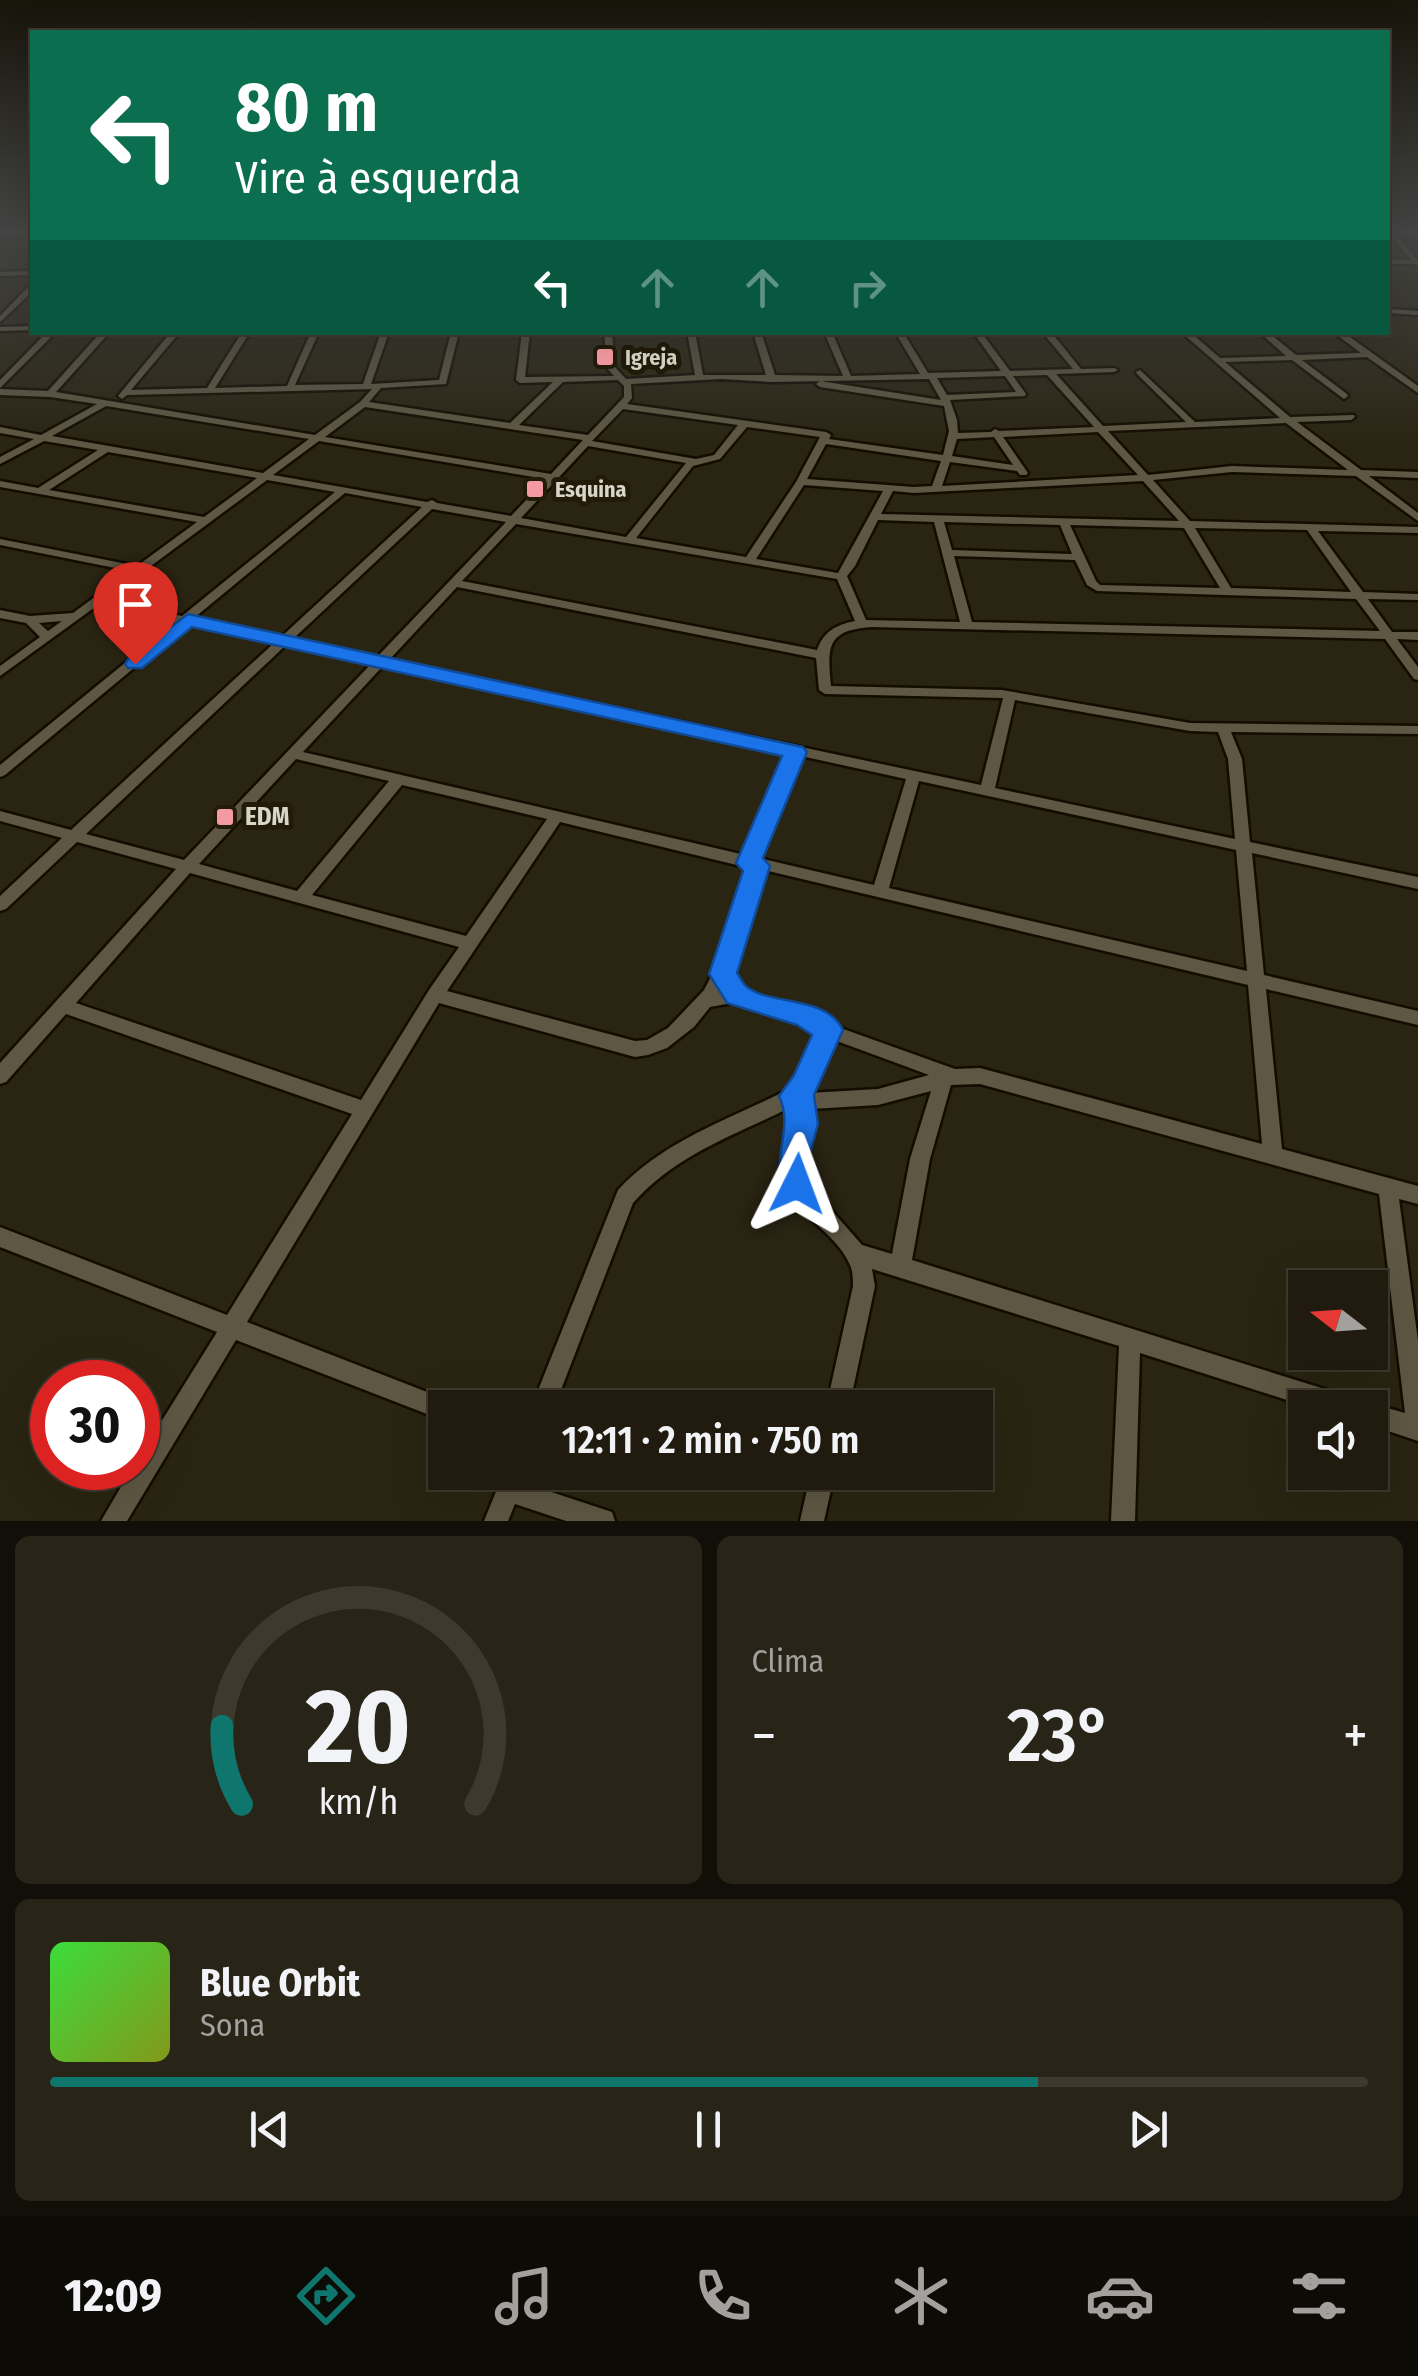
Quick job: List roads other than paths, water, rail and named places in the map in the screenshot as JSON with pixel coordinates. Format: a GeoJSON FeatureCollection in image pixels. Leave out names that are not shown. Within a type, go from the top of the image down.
{"type":"FeatureCollection","features":[{"type":"Feature","properties":{"kind":"street"},"geometry":{"type":"LineString","coordinates":[[1390,311],[1418,313]]}},
{"type":"Feature","properties":{"kind":"street"},"geometry":{"type":"LineString","coordinates":[[0,329],[30,328]]}},
{"type":"Feature","properties":{"kind":"street"},"geometry":{"type":"LineString","coordinates":[[0,385],[49,335]]}},
{"type":"Feature","properties":{"kind":"street"},"geometry":{"type":"LineString","coordinates":[[50,394],[103,335]]}},
{"type":"Feature","properties":{"kind":"street"},"geometry":{"type":"LineString","coordinates":[[128,393],[174,335]]}},
{"type":"Feature","properties":{"kind":"street"},"geometry":{"type":"LineString","coordinates":[[209,391],[244,335]]}},
{"type":"Feature","properties":{"kind":"street"},"geometry":{"type":"LineString","coordinates":[[290,388],[315,335]]}},
{"type":"Feature","properties":{"kind":"street"},"geometry":{"type":"LineString","coordinates":[[366,386],[384,335]]}},
{"type":"Feature","properties":{"kind":"street"},"geometry":{"type":"LineString","coordinates":[[0,461],[128,393],[443,382],[454,335]]}},
{"type":"Feature","properties":{"kind":"street"},"geometry":{"type":"LineString","coordinates":[[526,335],[520,380],[698,376],[848,379],[1114,370]]}},
{"type":"Feature","properties":{"kind":"street"},"geometry":{"type":"LineString","coordinates":[[0,1076],[186,867],[296,755],[621,406],[630,394],[610,363],[608,335]]}},
{"type":"Feature","properties":{"kind":"street"},"geometry":{"type":"LineString","coordinates":[[691,335],[698,376]]}},
{"type":"Feature","properties":{"kind":"street"},"geometry":{"type":"LineString","coordinates":[[758,335],[772,379]]}},
{"type":"Feature","properties":{"kind":"street"},"geometry":{"type":"LineString","coordinates":[[829,335],[848,379]]}},
{"type":"Feature","properties":{"kind":"street"},"geometry":{"type":"LineString","coordinates":[[902,335],[947,400],[956,429],[936,489]]}},
{"type":"Feature","properties":{"kind":"street"},"geometry":{"type":"LineString","coordinates":[[806,379],[846,390],[947,400],[1022,394],[979,335]]}},
{"type":"Feature","properties":{"kind":"street"},"geometry":{"type":"LineString","coordinates":[[1049,335],[1079,371]]}},
{"type":"Feature","properties":{"kind":"street"},"geometry":{"type":"LineString","coordinates":[[1189,335],[1288,420],[1418,518]]}},
{"type":"Feature","properties":{"kind":"street"},"geometry":{"type":"LineString","coordinates":[[1267,335],[1344,396]]}},
{"type":"Feature","properties":{"kind":"street"},"geometry":{"type":"LineString","coordinates":[[1340,335],[1418,390]]}},
{"type":"Feature","properties":{"kind":"street"},"geometry":{"type":"LineString","coordinates":[[1219,360],[1368,354]]}},
{"type":"Feature","properties":{"kind":"street"},"geometry":{"type":"LineString","coordinates":[[1049,372],[1188,525],[1228,592]]}},
{"type":"Feature","properties":{"kind":"street"},"geometry":{"type":"LineString","coordinates":[[1140,372],[1191,422]]}},
{"type":"Feature","properties":{"kind":"street"},"geometry":{"type":"LineString","coordinates":[[511,426],[558,380]]}},
{"type":"Feature","properties":{"kind":"street"},"geometry":{"type":"LineString","coordinates":[[0,672],[363,404],[380,386]]}},
{"type":"Feature","properties":{"kind":"street"},"geometry":{"type":"LineString","coordinates":[[0,392],[50,394],[553,477]]}},
{"type":"Feature","properties":{"kind":"street"},"geometry":{"type":"LineString","coordinates":[[363,404],[511,426],[694,462],[718,457],[746,422]]}},
{"type":"Feature","properties":{"kind":"street"},"geometry":{"type":"LineString","coordinates":[[621,406],[824,433],[824,441],[801,482],[749,561]]}},
{"type":"Feature","properties":{"kind":"street"},"geometry":{"type":"LineString","coordinates":[[956,429],[995,432],[1351,417]]}},
{"type":"Feature","properties":{"kind":"street"},"geometry":{"type":"LineString","coordinates":[[0,430],[841,576]]}},
{"type":"Feature","properties":{"kind":"street"},"geometry":{"type":"LineString","coordinates":[[995,432],[1029,482]]}},
{"type":"Feature","properties":{"kind":"street"},"geometry":{"type":"LineString","coordinates":[[824,441],[1020,470]]}},
{"type":"Feature","properties":{"kind":"street"},"geometry":{"type":"LineString","coordinates":[[40,491],[107,448]]}},
{"type":"Feature","properties":{"kind":"street"},"geometry":{"type":"LineString","coordinates":[[630,539],[694,462]]}},
{"type":"Feature","properties":{"kind":"street"},"geometry":{"type":"LineString","coordinates":[[801,482],[936,489],[1144,478],[1232,468],[1418,475]]}},
{"type":"Feature","properties":{"kind":"street"},"geometry":{"type":"LineString","coordinates":[[0,484],[204,520]]}},
{"type":"Feature","properties":{"kind":"street"},"geometry":{"type":"LineString","coordinates":[[841,576],[889,489]]}},
{"type":"Feature","properties":{"kind":"street"},"geometry":{"type":"LineString","coordinates":[[0,772],[344,490]]}},
{"type":"Feature","properties":{"kind":"street"},"geometry":{"type":"LineString","coordinates":[[0,905],[432,503]]}},
{"type":"Feature","properties":{"kind":"street"},"geometry":{"type":"LineString","coordinates":[[875,517],[1418,530]]}},
{"type":"Feature","properties":{"kind":"street"},"geometry":{"type":"LineString","coordinates":[[938,517],[967,625]]}},
{"type":"Feature","properties":{"kind":"street"},"geometry":{"type":"LineString","coordinates":[[1062,520],[1091,583],[1097,588],[1418,598]]}},
{"type":"Feature","properties":{"kind":"street"},"geometry":{"type":"LineString","coordinates":[[1311,528],[1418,676]]}},
{"type":"Feature","properties":{"kind":"street"},"geometry":{"type":"LineString","coordinates":[[0,542],[137,569]]}},
{"type":"Feature","properties":{"kind":"street"},"geometry":{"type":"LineString","coordinates":[[948,552],[1078,557]]}},
{"type":"Feature","properties":{"kind":"street"},"geometry":{"type":"LineString","coordinates":[[841,576],[862,624]]}},
{"type":"Feature","properties":{"kind":"street"},"geometry":{"type":"LineString","coordinates":[[456,583],[822,655]]}},
{"type":"Feature","properties":{"kind":"street"},"geometry":{"type":"LineString","coordinates":[[96,601],[1418,883]]}},
{"type":"Feature","properties":{"kind":"street"},"geometry":{"type":"LineString","coordinates":[[0,614],[30,620],[76,616]]}},
{"type":"Feature","properties":{"kind":"street"},"geometry":{"type":"LineString","coordinates":[[30,620],[47,637]]}},
{"type":"Feature","properties":{"kind":"street"},"geometry":{"type":"LineString","coordinates":[[1418,636],[862,624],[836,630],[828,638],[822,655],[825,690],[1010,695],[1164,725],[1418,730]]}},
{"type":"Feature","properties":{"kind":"street"},"geometry":{"type":"LineString","coordinates":[[988,791],[1010,695]]}},
{"type":"Feature","properties":{"kind":"street"},"geometry":{"type":"LineString","coordinates":[[1224,726],[1235,759],[1273,1155]]}},
{"type":"Feature","properties":{"kind":"street"},"geometry":{"type":"LineString","coordinates":[[436,994],[648,1051],[660,1047],[723,974],[753,864],[796,752]]}},
{"type":"Feature","properties":{"kind":"street"},"geometry":{"type":"LineString","coordinates":[[296,755],[1418,1018]]}},
{"type":"Feature","properties":{"kind":"street"},"geometry":{"type":"LineString","coordinates":[[880,892],[914,775]]}},
{"type":"Feature","properties":{"kind":"street"},"geometry":{"type":"LineString","coordinates":[[300,898],[398,780]]}},
{"type":"Feature","properties":{"kind":"street"},"geometry":{"type":"LineString","coordinates":[[0,816],[468,943]]}},
{"type":"Feature","properties":{"kind":"street"},"geometry":{"type":"LineString","coordinates":[[112,1521],[468,943],[556,817]]}},
{"type":"Feature","properties":{"kind":"street"},"geometry":{"type":"LineString","coordinates":[[723,974],[737,995]]}},
{"type":"Feature","properties":{"kind":"street"},"geometry":{"type":"LineString","coordinates":[[702,1002],[737,995],[806,1016],[829,1030],[947,1077]]}},
{"type":"Feature","properties":{"kind":"street"},"geometry":{"type":"LineString","coordinates":[[63,1006],[364,1110]]}},
{"type":"Feature","properties":{"kind":"street"},"geometry":{"type":"LineString","coordinates":[[829,1030],[805,1084],[794,1153],[797,1184],[858,1254],[864,1269],[864,1286],[841,1390]]}},
{"type":"Feature","properties":{"kind":"street"},"geometry":{"type":"LineString","coordinates":[[549,1390],[625,1197],[640,1178],[662,1160],[800,1107],[831,1100],[890,1095],[947,1077],[980,1076],[1418,1194]]}},
{"type":"Feature","properties":{"kind":"street"},"geometry":{"type":"LineString","coordinates":[[900,1267],[920,1158],[947,1077]]}},
{"type":"Feature","properties":{"kind":"street"},"geometry":{"type":"LineString","coordinates":[[1388,1186],[1418,1429],[1388,1420]]}},
{"type":"Feature","properties":{"kind":"street"},"geometry":{"type":"LineString","coordinates":[[0,1237],[428,1404]]}},
{"type":"Feature","properties":{"kind":"street"},"geometry":{"type":"LineString","coordinates":[[858,1254],[1293,1390]]}},
{"type":"Feature","properties":{"kind":"street"},"geometry":{"type":"LineString","coordinates":[[1124,1521],[1130,1338]]}},
{"type":"Feature","properties":{"kind":"street"},"geometry":{"type":"LineString","coordinates":[[496,1521],[509,1490]]}},
{"type":"Feature","properties":{"kind":"street"},"geometry":{"type":"LineString","coordinates":[[533,1490],[603,1521]]}},
{"type":"Feature","properties":{"kind":"street"},"geometry":{"type":"LineString","coordinates":[[812,1521],[819,1490]]}},
{"type":"Feature","properties":{"kind":"place","name":"Igreja"},"geometry":{"type":"Point","coordinates":[605,357]}},
{"type":"Feature","properties":{"kind":"place","name":"Esquina"},"geometry":{"type":"Point","coordinates":[535,489]}},
{"type":"Feature","properties":{"kind":"place","name":"EDM"},"geometry":{"type":"Point","coordinates":[225,817]}}]}
